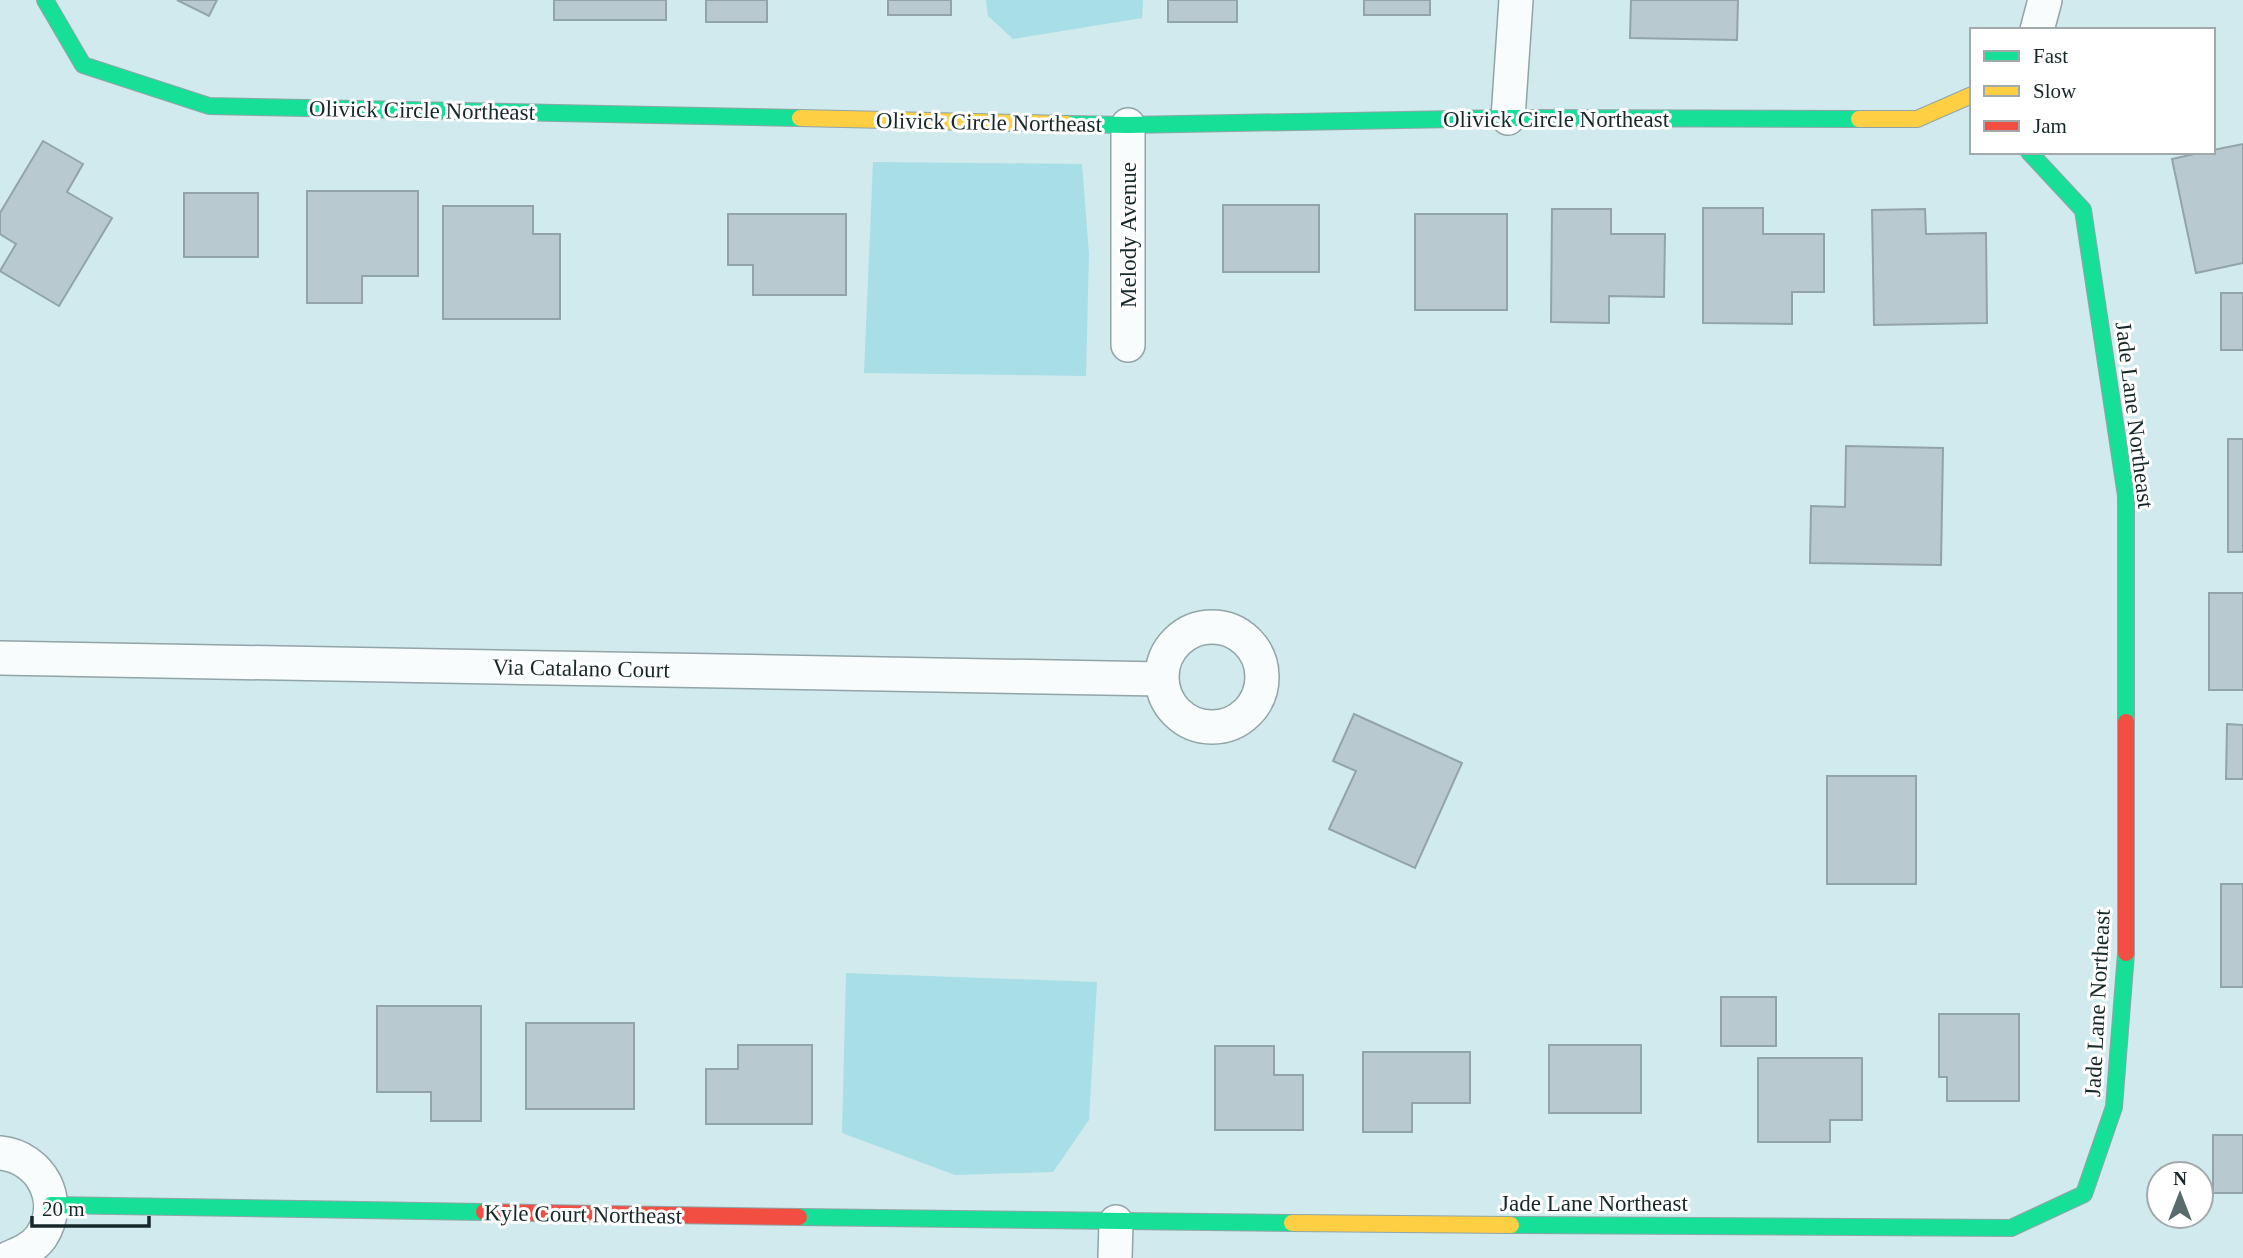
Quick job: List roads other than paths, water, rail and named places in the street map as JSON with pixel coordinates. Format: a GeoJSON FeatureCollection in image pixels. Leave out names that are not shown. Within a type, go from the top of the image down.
{"type":"FeatureCollection","features":[{"type":"Feature","properties":{"kind":"street","name":"Olivick Circle Northeast"},"geometry":{"type":"LineString","coordinates":[[45,0],[83,65],[209,106],[1128,125],[1508,118],[1917,119],[1970,96]]}},
{"type":"Feature","properties":{"kind":"street"},"geometry":{"type":"LineString","coordinates":[[1508,118],[1516,0]]}},
{"type":"Feature","properties":{"kind":"street"},"geometry":{"type":"LineString","coordinates":[[2037,28],[2045,0]]}},
{"type":"Feature","properties":{"kind":"street","name":"Melody Avenue"},"geometry":{"type":"LineString","coordinates":[[1128,125],[1128,345]]}},
{"type":"Feature","properties":{"kind":"street","name":"Jade Lane Northeast"},"geometry":{"type":"LineString","coordinates":[[1116,1223],[2011,1228],[2084,1194],[2114,1107],[2126,965],[2126,496],[2083,210],[2031,154]]}},
{"type":"Feature","properties":{"kind":"street","name":"Via Catalano Court"},"geometry":{"type":"LineString","coordinates":[[0,658],[1161,679]]}},
{"type":"Feature","properties":{"kind":"street"},"geometry":{"type":"LineString","coordinates":[[0,1153],[12,1154],[28,1162],[40,1173],[48,1188],[51,1205],[48,1223],[40,1239],[27,1251],[9,1258]]}},
{"type":"Feature","properties":{"kind":"street","name":"Kyle Court Northeast"},"geometry":{"type":"LineString","coordinates":[[51,1205],[1116,1223]]}},
{"type":"Feature","properties":{"kind":"street"},"geometry":{"type":"LineString","coordinates":[[1115,1258],[1116,1223]]}}]}
